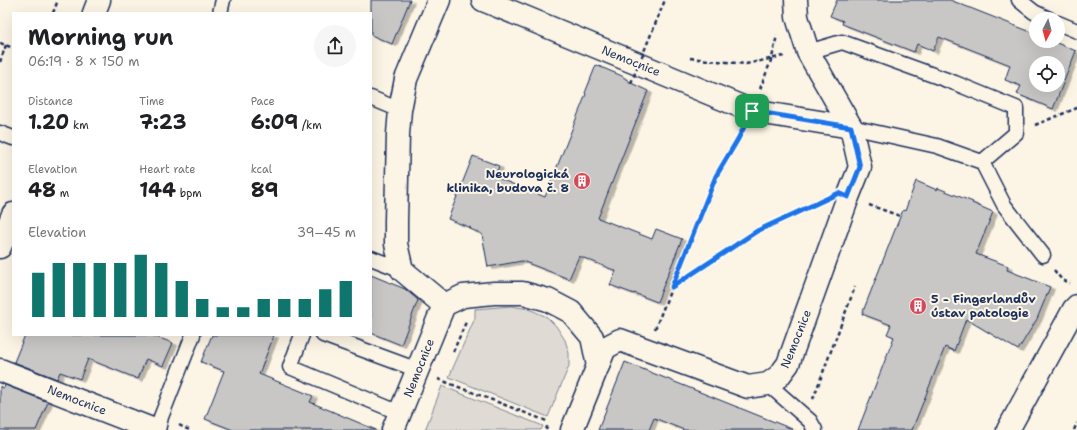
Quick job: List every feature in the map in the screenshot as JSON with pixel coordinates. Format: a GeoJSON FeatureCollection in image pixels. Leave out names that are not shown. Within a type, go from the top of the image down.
{"type":"FeatureCollection","features":[{"type":"Feature","properties":{"kind":"street"},"geometry":{"type":"LineString","coordinates":[[94,12],[99,0]]}},
{"type":"Feature","properties":{"kind":"street"},"geometry":{"type":"LineString","coordinates":[[439,0],[406,79],[400,110],[398,134],[396,244],[402,270],[444,305],[463,296],[494,293],[523,292],[548,300],[572,312],[592,337],[598,366]]}},
{"type":"Feature","properties":{"kind":"street","name":"Nemocnice"},"geometry":{"type":"LineString","coordinates":[[483,0],[752,111],[851,127]]}},
{"type":"Feature","properties":{"kind":"street","name":"Nemocnice"},"geometry":{"type":"LineString","coordinates":[[768,384],[779,376],[788,364],[860,167],[851,127],[808,52],[797,9]]}},
{"type":"Feature","properties":{"kind":"street"},"geometry":{"type":"LineString","coordinates":[[0,247],[12,217]]}},
{"type":"Feature","properties":{"kind":"street","name":"Nemocnice"},"geometry":{"type":"LineString","coordinates":[[397,421],[444,305]]}},
{"type":"Feature","properties":{"kind":"street"},"geometry":{"type":"LineString","coordinates":[[1008,430],[1077,306]]}},
{"type":"Feature","properties":{"kind":"street"},"geometry":{"type":"LineString","coordinates":[[564,427],[598,366],[605,348],[620,340],[748,387],[768,384]]}},
{"type":"Feature","properties":{"kind":"street","name":"Nemocnice"},"geometry":{"type":"LineString","coordinates":[[0,370],[154,430]]}},
{"type":"Feature","properties":{"kind":"lane"},"geometry":{"type":"LineString","coordinates":[[220,12],[223,0]]}},
{"type":"Feature","properties":{"kind":"lane"},"geometry":{"type":"LineString","coordinates":[[1018,0],[1034,12]]}},
{"type":"Feature","properties":{"kind":"lane"},"geometry":{"type":"LineString","coordinates":[[1065,26],[1077,31]]}},
{"type":"Feature","properties":{"kind":"lane"},"geometry":{"type":"LineString","coordinates":[[808,52],[842,42],[955,83],[1016,108],[1016,133],[982,162]]}},
{"type":"Feature","properties":{"kind":"lane"},"geometry":{"type":"LineString","coordinates":[[372,98],[400,110]]}},
{"type":"Feature","properties":{"kind":"lane"},"geometry":{"type":"LineString","coordinates":[[851,127],[937,146],[982,162],[1004,205],[1043,255]]}},
{"type":"Feature","properties":{"kind":"lane"},"geometry":{"type":"LineString","coordinates":[[0,133],[12,138]]}},
{"type":"Feature","properties":{"kind":"lane"},"geometry":{"type":"LineString","coordinates":[[372,258],[402,270]]}},
{"type":"Feature","properties":{"kind":"lane"},"geometry":{"type":"LineString","coordinates":[[158,430],[161,417],[193,336]]}},
{"type":"Feature","properties":{"kind":"lane"},"geometry":{"type":"LineString","coordinates":[[302,336],[290,367],[397,421]]}},
{"type":"Feature","properties":{"kind":"lane"},"geometry":{"type":"LineString","coordinates":[[326,336],[418,370]]}},
{"type":"Feature","properties":{"kind":"lane"},"geometry":{"type":"LineString","coordinates":[[768,384],[810,421],[815,430]]}},
{"type":"Feature","properties":{"kind":"path"},"geometry":{"type":"LineString","coordinates":[[53,12],[58,0]]}},
{"type":"Feature","properties":{"kind":"path"},"geometry":{"type":"LineString","coordinates":[[631,83],[665,0]]}},
{"type":"Feature","properties":{"kind":"path"},"geometry":{"type":"LineString","coordinates":[[647,350],[716,176],[738,139],[752,111],[772,58],[779,24],[797,9]]}},
{"type":"Feature","properties":{"kind":"path"},"geometry":{"type":"LineString","coordinates":[[0,43],[12,48]]}},
{"type":"Feature","properties":{"kind":"path"},"geometry":{"type":"LineString","coordinates":[[0,62],[6,46]]}},
{"type":"Feature","properties":{"kind":"path"},"geometry":{"type":"LineString","coordinates":[[1016,133],[1077,108]]}},
{"type":"Feature","properties":{"kind":"path"},"geometry":{"type":"LineString","coordinates":[[672,287],[757,231],[839,193],[900,216]]}},
{"type":"Feature","properties":{"kind":"path"},"geometry":{"type":"LineString","coordinates":[[1043,255],[1062,280],[1072,284]]}},
{"type":"Feature","properties":{"kind":"path"},"geometry":{"type":"LineString","coordinates":[[806,418],[855,287]]}},
{"type":"Feature","properties":{"kind":"path"},"geometry":{"type":"LineString","coordinates":[[418,370],[440,380],[564,427]]}},
{"type":"Feature","properties":{"kind":"path"},"geometry":{"type":"LineString","coordinates":[[1074,430],[1077,423]]}},
{"type":"Feature","properties":{"kind":"shaded area"},"geometry":{"type":"Polygon","coordinates":[[[511,306],[529,309],[547,317],[556,326],[565,340],[569,353],[569,366],[548,417],[449,377],[475,318],[475,309],[511,306]]]}},
{"type":"Feature","properties":{"kind":"shaded area"},"geometry":{"type":"Polygon","coordinates":[[[442,386],[543,426],[541,430],[425,430],[442,386]]]}},
{"type":"Feature","properties":{"kind":"building"},"geometry":{"type":"Polygon","coordinates":[[[371,0],[410,0],[392,44],[372,35],[371,0]]]}},
{"type":"Feature","properties":{"kind":"building"},"geometry":{"type":"Polygon","coordinates":[[[837,0],[950,0],[1029,31],[1029,48],[1065,48],[1065,46],[1076,51],[1065,79],[1065,56],[1029,56],[1029,92],[1060,92],[1053,109],[1017,94],[1021,86],[1005,80],[1010,65],[939,37],[933,51],[917,44],[914,52],[842,24],[843,21],[830,16],[837,0]]]}},
{"type":"Feature","properties":{"kind":"building","name":"Neurologická klinika, budova č. 8"},"geometry":{"type":"Polygon","coordinates":[[[596,65],[622,76],[631,83],[648,91],[598,218],[652,239],[656,229],[682,239],[657,302],[610,285],[616,271],[579,256],[569,279],[522,261],[488,267],[482,234],[448,219],[473,156],[499,166],[495,177],[545,197],[596,65]]]}},
{"type":"Feature","properties":{"kind":"building","name":"5 - Fingerlandův ústav patologie"},"geometry":{"type":"Polygon","coordinates":[[[916,181],[973,202],[972,203],[993,212],[976,254],[1008,266],[1007,270],[1050,287],[1037,319],[1018,350],[966,319],[954,351],[945,347],[912,430],[858,430],[894,337],[887,334],[891,325],[862,314],[898,222],[903,210],[905,211],[916,181]]]}},
{"type":"Feature","properties":{"kind":"building"},"geometry":{"type":"Polygon","coordinates":[[[372,275],[405,289],[418,300],[401,345],[372,333],[372,275]]]}},
{"type":"Feature","properties":{"kind":"building"},"geometry":{"type":"Polygon","coordinates":[[[25,336],[154,336],[173,343],[163,366],[146,359],[138,379],[88,359],[80,379],[60,372],[57,379],[14,362],[25,336]]]}},
{"type":"Feature","properties":{"kind":"building"},"geometry":{"type":"Polygon","coordinates":[[[212,336],[274,336],[259,374],[313,396],[310,402],[376,430],[233,430],[205,419],[224,371],[201,362],[212,336]]]}},
{"type":"Feature","properties":{"kind":"building"},"geometry":{"type":"Polygon","coordinates":[[[625,362],[792,430],[684,430],[654,418],[649,430],[598,430],[625,362]]]}},
{"type":"Feature","properties":{"kind":"building"},"geometry":{"type":"Polygon","coordinates":[[[5,385],[48,402],[36,430],[0,430],[0,386],[4,388],[5,385]]]}},
{"type":"Feature","properties":{"kind":"place","name":"Neurologická klinika, budova č. 8"},"geometry":{"type":"Point","coordinates":[582,181]}},
{"type":"Feature","properties":{"kind":"place","name":"5 - Fingerlandův ústav patologie"},"geometry":{"type":"Point","coordinates":[918,306]}},
{"type":"Feature","properties":{"kind":"route"},"geometry":{"type":"LineString","coordinates":[[752,111],[851,127],[860,167],[848,197],[839,193],[757,231],[672,287],[716,176],[738,139],[752,111]]}}]}
